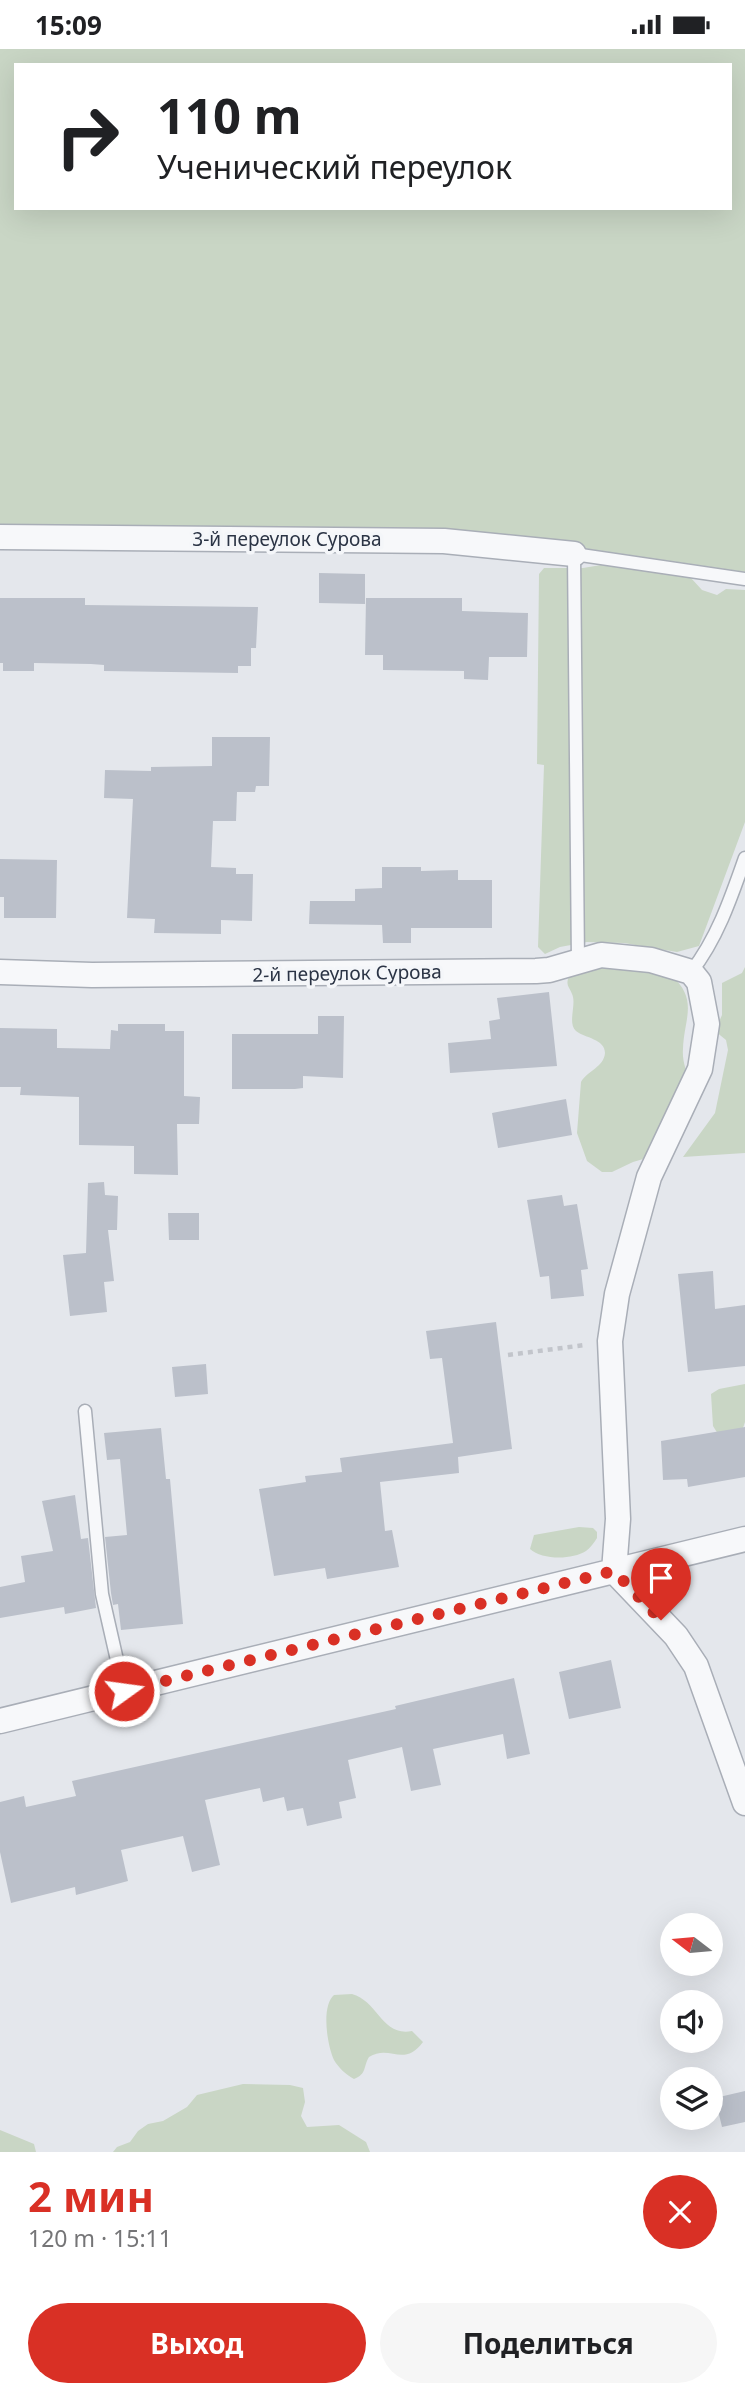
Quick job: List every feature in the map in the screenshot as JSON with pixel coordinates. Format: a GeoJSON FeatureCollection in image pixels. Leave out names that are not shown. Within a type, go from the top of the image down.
{"type":"FeatureCollection","features":[{"type":"Feature","properties":{"kind":"street","name":"3-й переулок Сурова"},"geometry":{"type":"LineString","coordinates":[[0,537],[444,541],[574,554]]}},
{"type":"Feature","properties":{"kind":"street","name":"2-й переулок Сурова"},"geometry":{"type":"LineString","coordinates":[[0,972],[92,975],[536,971],[549,970],[601,955],[652,960],[691,972]]}},
{"type":"Feature","properties":{"kind":"street"},"geometry":{"type":"LineString","coordinates":[[691,972],[699,982],[707,1024],[700,1069],[649,1177],[617,1294],[610,1341],[618,1519],[614,1571],[676,1636],[696,1666],[745,1803]]}},
{"type":"Feature","properties":{"kind":"street"},"geometry":{"type":"LineString","coordinates":[[0,1721],[745,1539]]}},
{"type":"Feature","properties":{"kind":"lane"},"geometry":{"type":"LineString","coordinates":[[578,962],[574,554],[745,579]]}},
{"type":"Feature","properties":{"kind":"lane"},"geometry":{"type":"LineString","coordinates":[[691,972],[705,955],[730,902],[745,859]]}},
{"type":"Feature","properties":{"kind":"lane"},"geometry":{"type":"LineString","coordinates":[[85,1411],[102,1594],[124,1691]]}},
{"type":"Feature","properties":{"kind":"path"},"geometry":{"type":"LineString","coordinates":[[509,1355],[610,1341]]}},
{"type":"Feature","properties":{"kind":"green space"},"geometry":{"type":"Polygon","coordinates":[[[0,49],[745,49],[745,572],[521,539],[0,530],[0,49]]]}},
{"type":"Feature","properties":{"kind":"green space"},"geometry":{"type":"Polygon","coordinates":[[[601,565],[691,578],[702,590],[717,595],[726,589],[745,590],[745,822],[699,946],[677,952],[624,943],[587,942],[560,947],[545,954],[538,947],[544,765],[537,764],[539,574],[544,568],[601,565]]]}},
{"type":"Feature","properties":{"kind":"green space"},"geometry":{"type":"Polygon","coordinates":[[[590,962],[671,975],[685,993],[688,1010],[683,1053],[690,1082],[650,1157],[612,1172],[602,1172],[587,1161],[577,1133],[581,1082],[602,1062],[605,1053],[602,1045],[576,1031],[572,1023],[573,998],[568,979],[574,971],[590,962]]]}},
{"type":"Feature","properties":{"kind":"green space"},"geometry":{"type":"Polygon","coordinates":[[[745,967],[745,1153],[683,1157],[715,1113],[728,1050],[726,1040],[715,1031],[722,1015],[722,983],[742,973],[745,967]]]}},
{"type":"Feature","properties":{"kind":"green space"},"geometry":{"type":"Polygon","coordinates":[[[745,1384],[745,1422],[741,1434],[718,1434],[713,1426],[711,1394],[719,1389],[745,1384]]]}},
{"type":"Feature","properties":{"kind":"green space"},"geometry":{"type":"Polygon","coordinates":[[[579,1527],[593,1528],[597,1532],[593,1544],[580,1554],[549,1557],[530,1549],[534,1535],[579,1527]]]}},
{"type":"Feature","properties":{"kind":"green space"},"geometry":{"type":"Polygon","coordinates":[[[352,1994],[361,1998],[394,2029],[412,2031],[423,2042],[416,2050],[403,2055],[384,2053],[369,2057],[361,2075],[354,2079],[342,2071],[334,2060],[329,2045],[326,2016],[334,1995],[352,1994]]]}},
{"type":"Feature","properties":{"kind":"green space"},"geometry":{"type":"Polygon","coordinates":[[[243,2084],[290,2085],[303,2088],[305,2102],[301,2116],[307,2127],[339,2125],[366,2142],[370,2152],[113,2152],[117,2147],[130,2142],[138,2131],[148,2124],[163,2121],[187,2107],[197,2095],[243,2084]]]}},
{"type":"Feature","properties":{"kind":"green space"},"geometry":{"type":"Polygon","coordinates":[[[0,2130],[34,2144],[36,2152],[0,2152],[0,2130]]]}},
{"type":"Feature","properties":{"kind":"building"},"geometry":{"type":"Polygon","coordinates":[[[319,573],[365,574],[365,604],[319,603],[319,573]]]}},
{"type":"Feature","properties":{"kind":"building"},"geometry":{"type":"Polygon","coordinates":[[[0,598],[85,598],[85,605],[258,607],[256,648],[251,648],[251,666],[238,666],[238,673],[104,671],[104,665],[34,663],[34,671],[3,671],[3,663],[0,663],[0,598]]]}},
{"type":"Feature","properties":{"kind":"building"},"geometry":{"type":"Polygon","coordinates":[[[366,598],[462,598],[462,611],[528,613],[527,657],[489,657],[488,680],[464,679],[464,671],[383,670],[383,655],[365,655],[366,598]]]}},
{"type":"Feature","properties":{"kind":"building"},"geometry":{"type":"Polygon","coordinates":[[[212,737],[270,737],[269,786],[256,786],[255,792],[237,792],[236,821],[213,821],[211,867],[236,868],[236,874],[253,874],[252,921],[221,920],[221,934],[154,933],[155,919],[127,918],[133,799],[104,798],[105,770],[151,771],[151,767],[212,766],[212,737]]]}},
{"type":"Feature","properties":{"kind":"building"},"geometry":{"type":"Polygon","coordinates":[[[0,859],[57,860],[56,918],[4,918],[4,897],[0,897],[0,859]]]}},
{"type":"Feature","properties":{"kind":"building"},"geometry":{"type":"Polygon","coordinates":[[[382,867],[421,867],[421,871],[458,870],[458,880],[492,880],[492,928],[411,928],[411,943],[383,943],[382,925],[309,924],[310,901],[355,901],[355,889],[382,888],[382,867]]]}},
{"type":"Feature","properties":{"kind":"building"},"geometry":{"type":"Polygon","coordinates":[[[549,992],[557,1066],[450,1073],[448,1043],[491,1039],[489,1021],[500,1019],[497,998],[549,992]]]}},
{"type":"Feature","properties":{"kind":"building"},"geometry":{"type":"Polygon","coordinates":[[[318,1016],[344,1016],[343,1078],[303,1076],[303,1088],[295,1089],[232,1089],[232,1034],[318,1034],[318,1016]]]}},
{"type":"Feature","properties":{"kind":"building"},"geometry":{"type":"Polygon","coordinates":[[[118,1024],[165,1024],[165,1031],[184,1031],[184,1096],[200,1097],[199,1124],[177,1124],[178,1175],[134,1174],[134,1146],[79,1145],[79,1097],[20,1095],[21,1087],[0,1087],[0,1028],[57,1029],[57,1048],[110,1049],[111,1030],[118,1031],[118,1024]]]}},
{"type":"Feature","properties":{"kind":"building"},"geometry":{"type":"Polygon","coordinates":[[[566,1099],[572,1135],[498,1148],[492,1113],[566,1099]]]}},
{"type":"Feature","properties":{"kind":"building"},"geometry":{"type":"Polygon","coordinates":[[[104,1182],[105,1195],[118,1196],[117,1230],[108,1230],[114,1281],[104,1282],[107,1312],[70,1316],[63,1255],[86,1253],[88,1183],[104,1182]]]}},
{"type":"Feature","properties":{"kind":"building"},"geometry":{"type":"Polygon","coordinates":[[[562,1195],[564,1206],[577,1204],[588,1269],[581,1270],[584,1296],[551,1299],[549,1276],[540,1277],[527,1200],[562,1195]]]}},
{"type":"Feature","properties":{"kind":"building"},"geometry":{"type":"Polygon","coordinates":[[[168,1213],[199,1213],[199,1240],[169,1240],[168,1213]]]}},
{"type":"Feature","properties":{"kind":"building"},"geometry":{"type":"Polygon","coordinates":[[[713,1271],[715,1309],[745,1305],[745,1366],[688,1372],[678,1274],[713,1271]]]}},
{"type":"Feature","properties":{"kind":"building"},"geometry":{"type":"Polygon","coordinates":[[[496,1322],[512,1449],[458,1457],[459,1473],[380,1482],[385,1531],[392,1530],[399,1567],[327,1579],[325,1568],[274,1576],[259,1489],[306,1482],[305,1476],[342,1472],[340,1458],[453,1443],[442,1358],[430,1359],[426,1331],[496,1322]]]}},
{"type":"Feature","properties":{"kind":"building"},"geometry":{"type":"Polygon","coordinates":[[[206,1364],[208,1394],[175,1397],[172,1367],[206,1364]]]}},
{"type":"Feature","properties":{"kind":"building"},"geometry":{"type":"Polygon","coordinates":[[[745,1427],[745,1477],[688,1487],[687,1479],[663,1480],[661,1441],[745,1427]]]}},
{"type":"Feature","properties":{"kind":"building"},"geometry":{"type":"Polygon","coordinates":[[[161,1428],[166,1479],[170,1479],[183,1624],[121,1630],[118,1604],[113,1605],[105,1537],[127,1535],[120,1459],[107,1460],[104,1433],[161,1428]]]}},
{"type":"Feature","properties":{"kind":"building"},"geometry":{"type":"Polygon","coordinates":[[[75,1495],[81,1539],[88,1538],[96,1608],[65,1614],[64,1607],[0,1618],[0,1587],[25,1582],[21,1556],[53,1551],[42,1501],[75,1495]]]}},
{"type":"Feature","properties":{"kind":"building"},"geometry":{"type":"Polygon","coordinates":[[[611,1660],[621,1708],[569,1719],[559,1672],[611,1660]]]}},
{"type":"Feature","properties":{"kind":"building"},"geometry":{"type":"Polygon","coordinates":[[[514,1678],[530,1754],[507,1759],[503,1734],[433,1749],[441,1785],[411,1791],[402,1747],[348,1760],[356,1798],[339,1802],[342,1818],[307,1826],[303,1808],[287,1811],[284,1797],[263,1802],[260,1788],[205,1800],[220,1865],[192,1872],[183,1836],[121,1850],[128,1881],[76,1895],[75,1887],[11,1903],[0,1852],[0,1802],[24,1796],[26,1807],[76,1796],[72,1781],[396,1709],[395,1706],[514,1678]]]}},
{"type":"Feature","properties":{"kind":"building"},"geometry":{"type":"Polygon","coordinates":[[[745,2091],[745,2122],[723,2127],[723,2096],[745,2091]]]}},
{"type":"Feature","properties":{"kind":"route"},"geometry":{"type":"LineString","coordinates":[[124,1691],[614,1571],[661,1620]]}}]}
